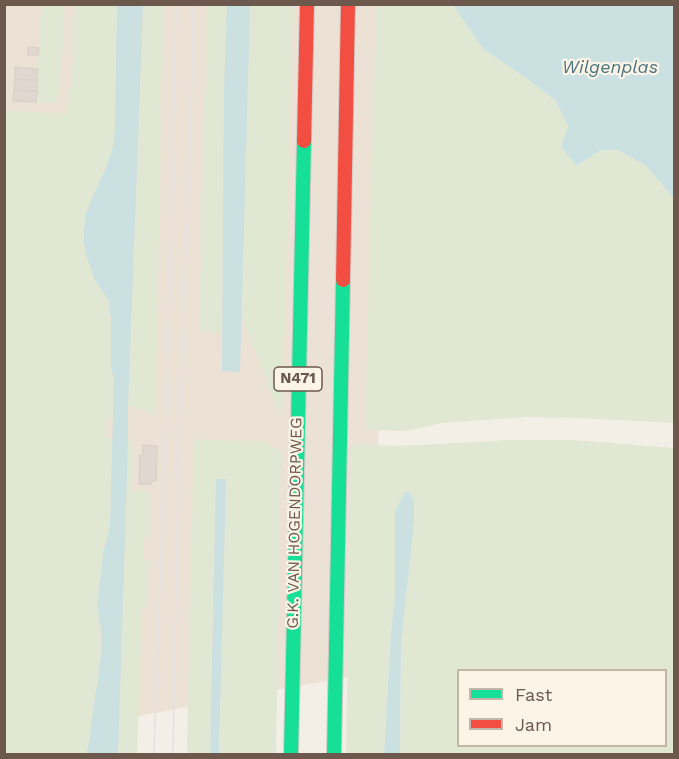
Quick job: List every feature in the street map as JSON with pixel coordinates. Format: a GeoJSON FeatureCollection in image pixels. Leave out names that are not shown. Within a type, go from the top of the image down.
{"type":"FeatureCollection","features":[{"type":"Feature","properties":{"kind":"main road","name":"G.K. VAN HOGENDORPWEG"},"geometry":{"type":"LineString","coordinates":[[291,754],[307,4]]}},
{"type":"Feature","properties":{"kind":"main road","name":"N471"},"geometry":{"type":"LineString","coordinates":[[334,754],[348,4]]}},
{"type":"Feature","properties":{"kind":"shaded area"},"geometry":{"type":"Polygon","coordinates":[[[5,5],[388,5],[373,672],[5,741],[5,5]]]}},
{"type":"Feature","properties":{"kind":"green space"},"geometry":{"type":"Polygon","coordinates":[[[41,5],[64,5],[58,103],[36,102],[41,5]]]}},
{"type":"Feature","properties":{"kind":"green space"},"geometry":{"type":"Polygon","coordinates":[[[75,5],[117,5],[110,312],[111,366],[114,380],[113,418],[107,417],[106,428],[112,429],[106,430],[106,437],[113,438],[110,527],[102,563],[101,656],[98,675],[96,754],[5,754],[4,110],[67,114],[72,77],[75,5]]]}},
{"type":"Feature","properties":{"kind":"green space"},"geometry":{"type":"Polygon","coordinates":[[[143,5],[164,5],[155,415],[128,405],[143,5]]]}},
{"type":"Feature","properties":{"kind":"green space"},"geometry":{"type":"Polygon","coordinates":[[[207,5],[227,5],[222,333],[199,331],[207,5]]]}},
{"type":"Feature","properties":{"kind":"green space"},"geometry":{"type":"Polygon","coordinates":[[[250,5],[293,5],[282,421],[240,312],[250,5]]]}},
{"type":"Feature","properties":{"kind":"green space"},"geometry":{"type":"Polygon","coordinates":[[[376,5],[453,5],[483,49],[556,101],[568,126],[578,166],[601,150],[618,150],[645,165],[674,198],[674,423],[528,417],[442,423],[407,431],[365,430],[376,5]]]}},
{"type":"Feature","properties":{"kind":"green space"},"geometry":{"type":"Polygon","coordinates":[[[128,439],[131,439],[133,446],[132,491],[150,491],[149,537],[144,537],[144,560],[149,561],[147,607],[142,607],[137,754],[118,754],[128,439]]]}},
{"type":"Feature","properties":{"kind":"green space"},"geometry":{"type":"Polygon","coordinates":[[[194,439],[264,442],[281,451],[276,754],[219,754],[226,480],[216,479],[210,754],[187,754],[194,439]]]}},
{"type":"Feature","properties":{"kind":"green space"},"geometry":{"type":"Polygon","coordinates":[[[509,440],[573,440],[674,448],[674,754],[400,754],[401,643],[414,524],[413,498],[391,631],[384,754],[346,754],[351,444],[399,446],[509,440]]]}},
{"type":"Feature","properties":{"kind":"water"},"geometry":{"type":"Polygon","coordinates":[[[117,5],[143,5],[118,754],[87,754],[101,656],[101,630],[97,605],[104,549],[110,527],[114,380],[111,366],[109,301],[94,278],[84,243],[84,230],[86,213],[113,147],[117,5]]]}},
{"type":"Feature","properties":{"kind":"water"},"geometry":{"type":"Polygon","coordinates":[[[227,5],[250,5],[240,372],[222,371],[224,90],[227,5]]]}},
{"type":"Feature","properties":{"kind":"water","name":"Wilgenplas"},"geometry":{"type":"Polygon","coordinates":[[[453,5],[674,5],[674,198],[645,165],[618,150],[601,150],[577,166],[561,147],[568,126],[556,101],[483,49],[453,5]]]}},
{"type":"Feature","properties":{"kind":"water"},"geometry":{"type":"Polygon","coordinates":[[[216,479],[226,479],[219,754],[210,754],[216,479]]]}},
{"type":"Feature","properties":{"kind":"water"},"geometry":{"type":"Polygon","coordinates":[[[410,492],[414,502],[414,524],[401,643],[400,754],[384,754],[395,596],[395,512],[404,493],[410,492]]]}},
{"type":"Feature","properties":{"kind":"building"},"geometry":{"type":"Polygon","coordinates":[[[28,47],[39,48],[38,55],[28,55],[28,47]]]}},
{"type":"Feature","properties":{"kind":"building"},"geometry":{"type":"Polygon","coordinates":[[[15,67],[38,69],[37,80],[15,79],[15,67]]]}},
{"type":"Feature","properties":{"kind":"building"},"geometry":{"type":"Polygon","coordinates":[[[15,79],[37,80],[37,91],[14,90],[15,79]]]}},
{"type":"Feature","properties":{"kind":"building"},"geometry":{"type":"Polygon","coordinates":[[[14,90],[37,91],[36,102],[13,101],[14,90]]]}},
{"type":"Feature","properties":{"kind":"building"},"geometry":{"type":"Polygon","coordinates":[[[143,445],[157,446],[156,481],[151,481],[151,484],[139,484],[140,455],[143,455],[143,445]]]}},
{"type":"Feature","properties":{"kind":"tram line"},"geometry":{"type":"LineString","coordinates":[[154,754],[170,295],[176,4]]}},
{"type":"Feature","properties":{"kind":"tram line"},"geometry":{"type":"LineString","coordinates":[[173,754],[179,435],[193,4]]}},
{"type":"Feature","properties":{"kind":"traffic: fast"},"geometry":{"type":"LineString","coordinates":[[291,754],[304,141]]}},
{"type":"Feature","properties":{"kind":"traffic: fast"},"geometry":{"type":"LineString","coordinates":[[334,754],[343,280]]}},
{"type":"Feature","properties":{"kind":"traffic: jam"},"geometry":{"type":"LineString","coordinates":[[304,141],[307,4]]}},
{"type":"Feature","properties":{"kind":"traffic: jam"},"geometry":{"type":"LineString","coordinates":[[343,280],[348,4]]}}]}
